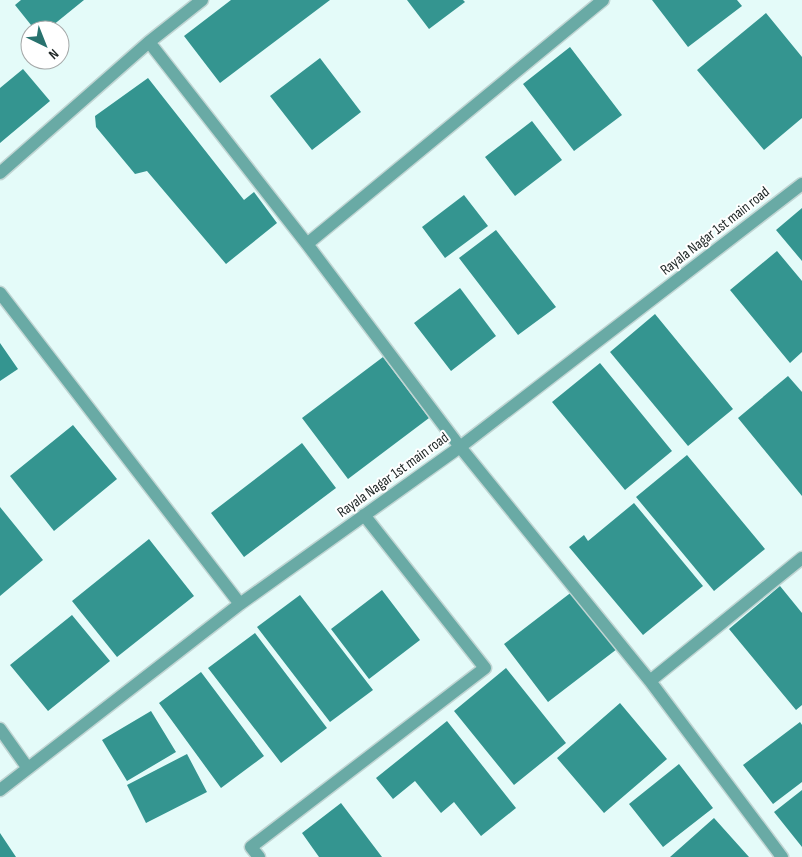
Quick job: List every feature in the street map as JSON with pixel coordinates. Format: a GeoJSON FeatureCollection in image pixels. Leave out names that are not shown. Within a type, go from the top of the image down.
{"type":"FeatureCollection","features":[{"type":"Feature","properties":{"kind":"street"},"geometry":{"type":"LineString","coordinates":[[0,173],[149,42],[202,0]]}},
{"type":"Feature","properties":{"kind":"street"},"geometry":{"type":"LineString","coordinates":[[307,244],[603,0]]}},
{"type":"Feature","properties":{"kind":"street"},"geometry":{"type":"LineString","coordinates":[[149,42],[307,244],[460,447],[650,681],[782,857]]}},
{"type":"Feature","properties":{"kind":"street","name":"Rayala Nagar 1st main road"},"geometry":{"type":"LineString","coordinates":[[0,790],[27,767],[240,604],[460,447],[802,184]]}},
{"type":"Feature","properties":{"kind":"street"},"geometry":{"type":"LineString","coordinates":[[0,293],[240,604]]}},
{"type":"Feature","properties":{"kind":"street"},"geometry":{"type":"LineString","coordinates":[[259,857],[251,847],[485,668],[364,515]]}},
{"type":"Feature","properties":{"kind":"street"},"geometry":{"type":"LineString","coordinates":[[650,681],[802,558]]}},
{"type":"Feature","properties":{"kind":"street"},"geometry":{"type":"LineString","coordinates":[[0,729],[27,767]]}},
{"type":"Feature","properties":{"kind":"building"},"geometry":{"type":"Polygon","coordinates":[[[21,0],[84,0],[59,20],[27,20],[15,5],[21,0]]]}},
{"type":"Feature","properties":{"kind":"building"},"geometry":{"type":"Polygon","coordinates":[[[231,0],[330,0],[220,83],[184,36],[231,0]]]}},
{"type":"Feature","properties":{"kind":"building"},"geometry":{"type":"Polygon","coordinates":[[[407,0],[463,0],[465,2],[429,29],[407,0]]]}},
{"type":"Feature","properties":{"kind":"building"},"geometry":{"type":"Polygon","coordinates":[[[652,0],[737,0],[742,6],[688,47],[652,0]]]}},
{"type":"Feature","properties":{"kind":"building"},"geometry":{"type":"Polygon","coordinates":[[[766,13],[802,57],[802,118],[764,150],[697,70],[766,13]]]}},
{"type":"Feature","properties":{"kind":"building"},"geometry":{"type":"Polygon","coordinates":[[[570,47],[622,115],[574,151],[523,84],[570,47]]]}},
{"type":"Feature","properties":{"kind":"building"},"geometry":{"type":"Polygon","coordinates":[[[320,58],[361,112],[312,150],[270,96],[320,58]]]}},
{"type":"Feature","properties":{"kind":"building"},"geometry":{"type":"Polygon","coordinates":[[[24,70],[50,101],[0,143],[0,88],[24,70]]]}},
{"type":"Feature","properties":{"kind":"building"},"geometry":{"type":"Polygon","coordinates":[[[148,78],[244,200],[254,192],[277,223],[226,264],[147,171],[135,174],[96,127],[95,116],[148,78]]]}},
{"type":"Feature","properties":{"kind":"building"},"geometry":{"type":"Polygon","coordinates":[[[532,121],[562,160],[515,196],[485,157],[532,121]]]}},
{"type":"Feature","properties":{"kind":"building"},"geometry":{"type":"Polygon","coordinates":[[[464,195],[488,226],[445,258],[422,227],[464,195]]]}},
{"type":"Feature","properties":{"kind":"building"},"geometry":{"type":"Polygon","coordinates":[[[802,208],[802,261],[776,230],[802,208]]]}},
{"type":"Feature","properties":{"kind":"building"},"geometry":{"type":"Polygon","coordinates":[[[496,230],[556,307],[518,335],[459,258],[496,230]]]}},
{"type":"Feature","properties":{"kind":"building"},"geometry":{"type":"Polygon","coordinates":[[[777,251],[802,281],[802,352],[790,363],[730,290],[777,251]]]}},
{"type":"Feature","properties":{"kind":"building"},"geometry":{"type":"Polygon","coordinates":[[[460,288],[496,336],[451,371],[414,323],[460,288]]]}},
{"type":"Feature","properties":{"kind":"building"},"geometry":{"type":"Polygon","coordinates":[[[655,314],[733,409],[688,446],[610,352],[655,314]]]}},
{"type":"Feature","properties":{"kind":"building"},"geometry":{"type":"Polygon","coordinates":[[[0,343],[18,369],[0,381],[0,343]]]}},
{"type":"Feature","properties":{"kind":"building"},"geometry":{"type":"Polygon","coordinates":[[[383,357],[429,418],[348,479],[302,418],[383,357]]]}},
{"type":"Feature","properties":{"kind":"building"},"geometry":{"type":"Polygon","coordinates":[[[600,363],[672,451],[625,490],[552,402],[600,363]]]}},
{"type":"Feature","properties":{"kind":"building"},"geometry":{"type":"Polygon","coordinates":[[[788,376],[802,392],[802,496],[738,418],[788,376]]]}},
{"type":"Feature","properties":{"kind":"building"},"geometry":{"type":"Polygon","coordinates":[[[73,425],[117,479],[54,531],[10,476],[73,425]]]}},
{"type":"Feature","properties":{"kind":"building"},"geometry":{"type":"Polygon","coordinates":[[[302,443],[336,488],[244,557],[211,513],[302,443]]]}},
{"type":"Feature","properties":{"kind":"building"},"geometry":{"type":"Polygon","coordinates":[[[687,455],[765,549],[714,591],[636,497],[687,455]]]}},
{"type":"Feature","properties":{"kind":"building"},"geometry":{"type":"Polygon","coordinates":[[[634,503],[703,586],[643,635],[569,547],[584,535],[588,541],[634,503]]]}},
{"type":"Feature","properties":{"kind":"building"},"geometry":{"type":"Polygon","coordinates":[[[0,507],[43,560],[0,596],[0,507]]]}},
{"type":"Feature","properties":{"kind":"building"},"geometry":{"type":"Polygon","coordinates":[[[149,539],[194,596],[117,657],[72,601],[149,539]]]}},
{"type":"Feature","properties":{"kind":"building"},"geometry":{"type":"Polygon","coordinates":[[[780,586],[802,613],[802,705],[796,710],[729,629],[780,586]]]}},
{"type":"Feature","properties":{"kind":"building"},"geometry":{"type":"Polygon","coordinates":[[[382,590],[420,640],[369,679],[331,629],[382,590]]]}},
{"type":"Feature","properties":{"kind":"building"},"geometry":{"type":"Polygon","coordinates":[[[573,591],[617,649],[548,702],[504,644],[573,591]]]}},
{"type":"Feature","properties":{"kind":"building"},"geometry":{"type":"Polygon","coordinates":[[[300,595],[373,690],[330,722],[257,627],[300,595]]]}},
{"type":"Feature","properties":{"kind":"building"},"geometry":{"type":"Polygon","coordinates":[[[72,615],[110,661],[48,711],[10,665],[72,615]]]}},
{"type":"Feature","properties":{"kind":"building"},"geometry":{"type":"Polygon","coordinates":[[[255,633],[327,728],[281,763],[208,668],[255,633]]]}},
{"type":"Feature","properties":{"kind":"building"},"geometry":{"type":"Polygon","coordinates":[[[506,668],[566,743],[514,785],[454,711],[506,668]]]}},
{"type":"Feature","properties":{"kind":"building"},"geometry":{"type":"Polygon","coordinates":[[[201,672],[264,756],[221,788],[159,703],[201,672]]]}},
{"type":"Feature","properties":{"kind":"building"},"geometry":{"type":"Polygon","coordinates":[[[620,703],[667,759],[604,813],[557,758],[620,703]]]}},
{"type":"Feature","properties":{"kind":"building"},"geometry":{"type":"Polygon","coordinates":[[[151,711],[176,752],[127,781],[102,740],[151,711]]]}},
{"type":"Feature","properties":{"kind":"building"},"geometry":{"type":"Polygon","coordinates":[[[447,721],[516,808],[481,836],[454,802],[441,813],[415,781],[393,799],[376,778],[447,721]]]}},
{"type":"Feature","properties":{"kind":"building"},"geometry":{"type":"Polygon","coordinates":[[[800,722],[802,725],[802,782],[773,804],[743,765],[800,722]]]}},
{"type":"Feature","properties":{"kind":"building"},"geometry":{"type":"Polygon","coordinates":[[[187,754],[207,792],[146,823],[127,785],[187,754]]]}},
{"type":"Feature","properties":{"kind":"building"},"geometry":{"type":"Polygon","coordinates":[[[679,764],[713,808],[663,847],[629,804],[679,764]]]}},
{"type":"Feature","properties":{"kind":"building"},"geometry":{"type":"Polygon","coordinates":[[[802,790],[802,847],[774,812],[802,790]]]}},
{"type":"Feature","properties":{"kind":"building"},"geometry":{"type":"Polygon","coordinates":[[[341,803],[382,857],[319,857],[302,833],[341,803]]]}},
{"type":"Feature","properties":{"kind":"building"},"geometry":{"type":"Polygon","coordinates":[[[714,818],[749,857],[670,857],[714,818]]]}},
{"type":"Feature","properties":{"kind":"building"},"geometry":{"type":"Polygon","coordinates":[[[0,833],[16,857],[0,857],[0,833]]]}}]}
